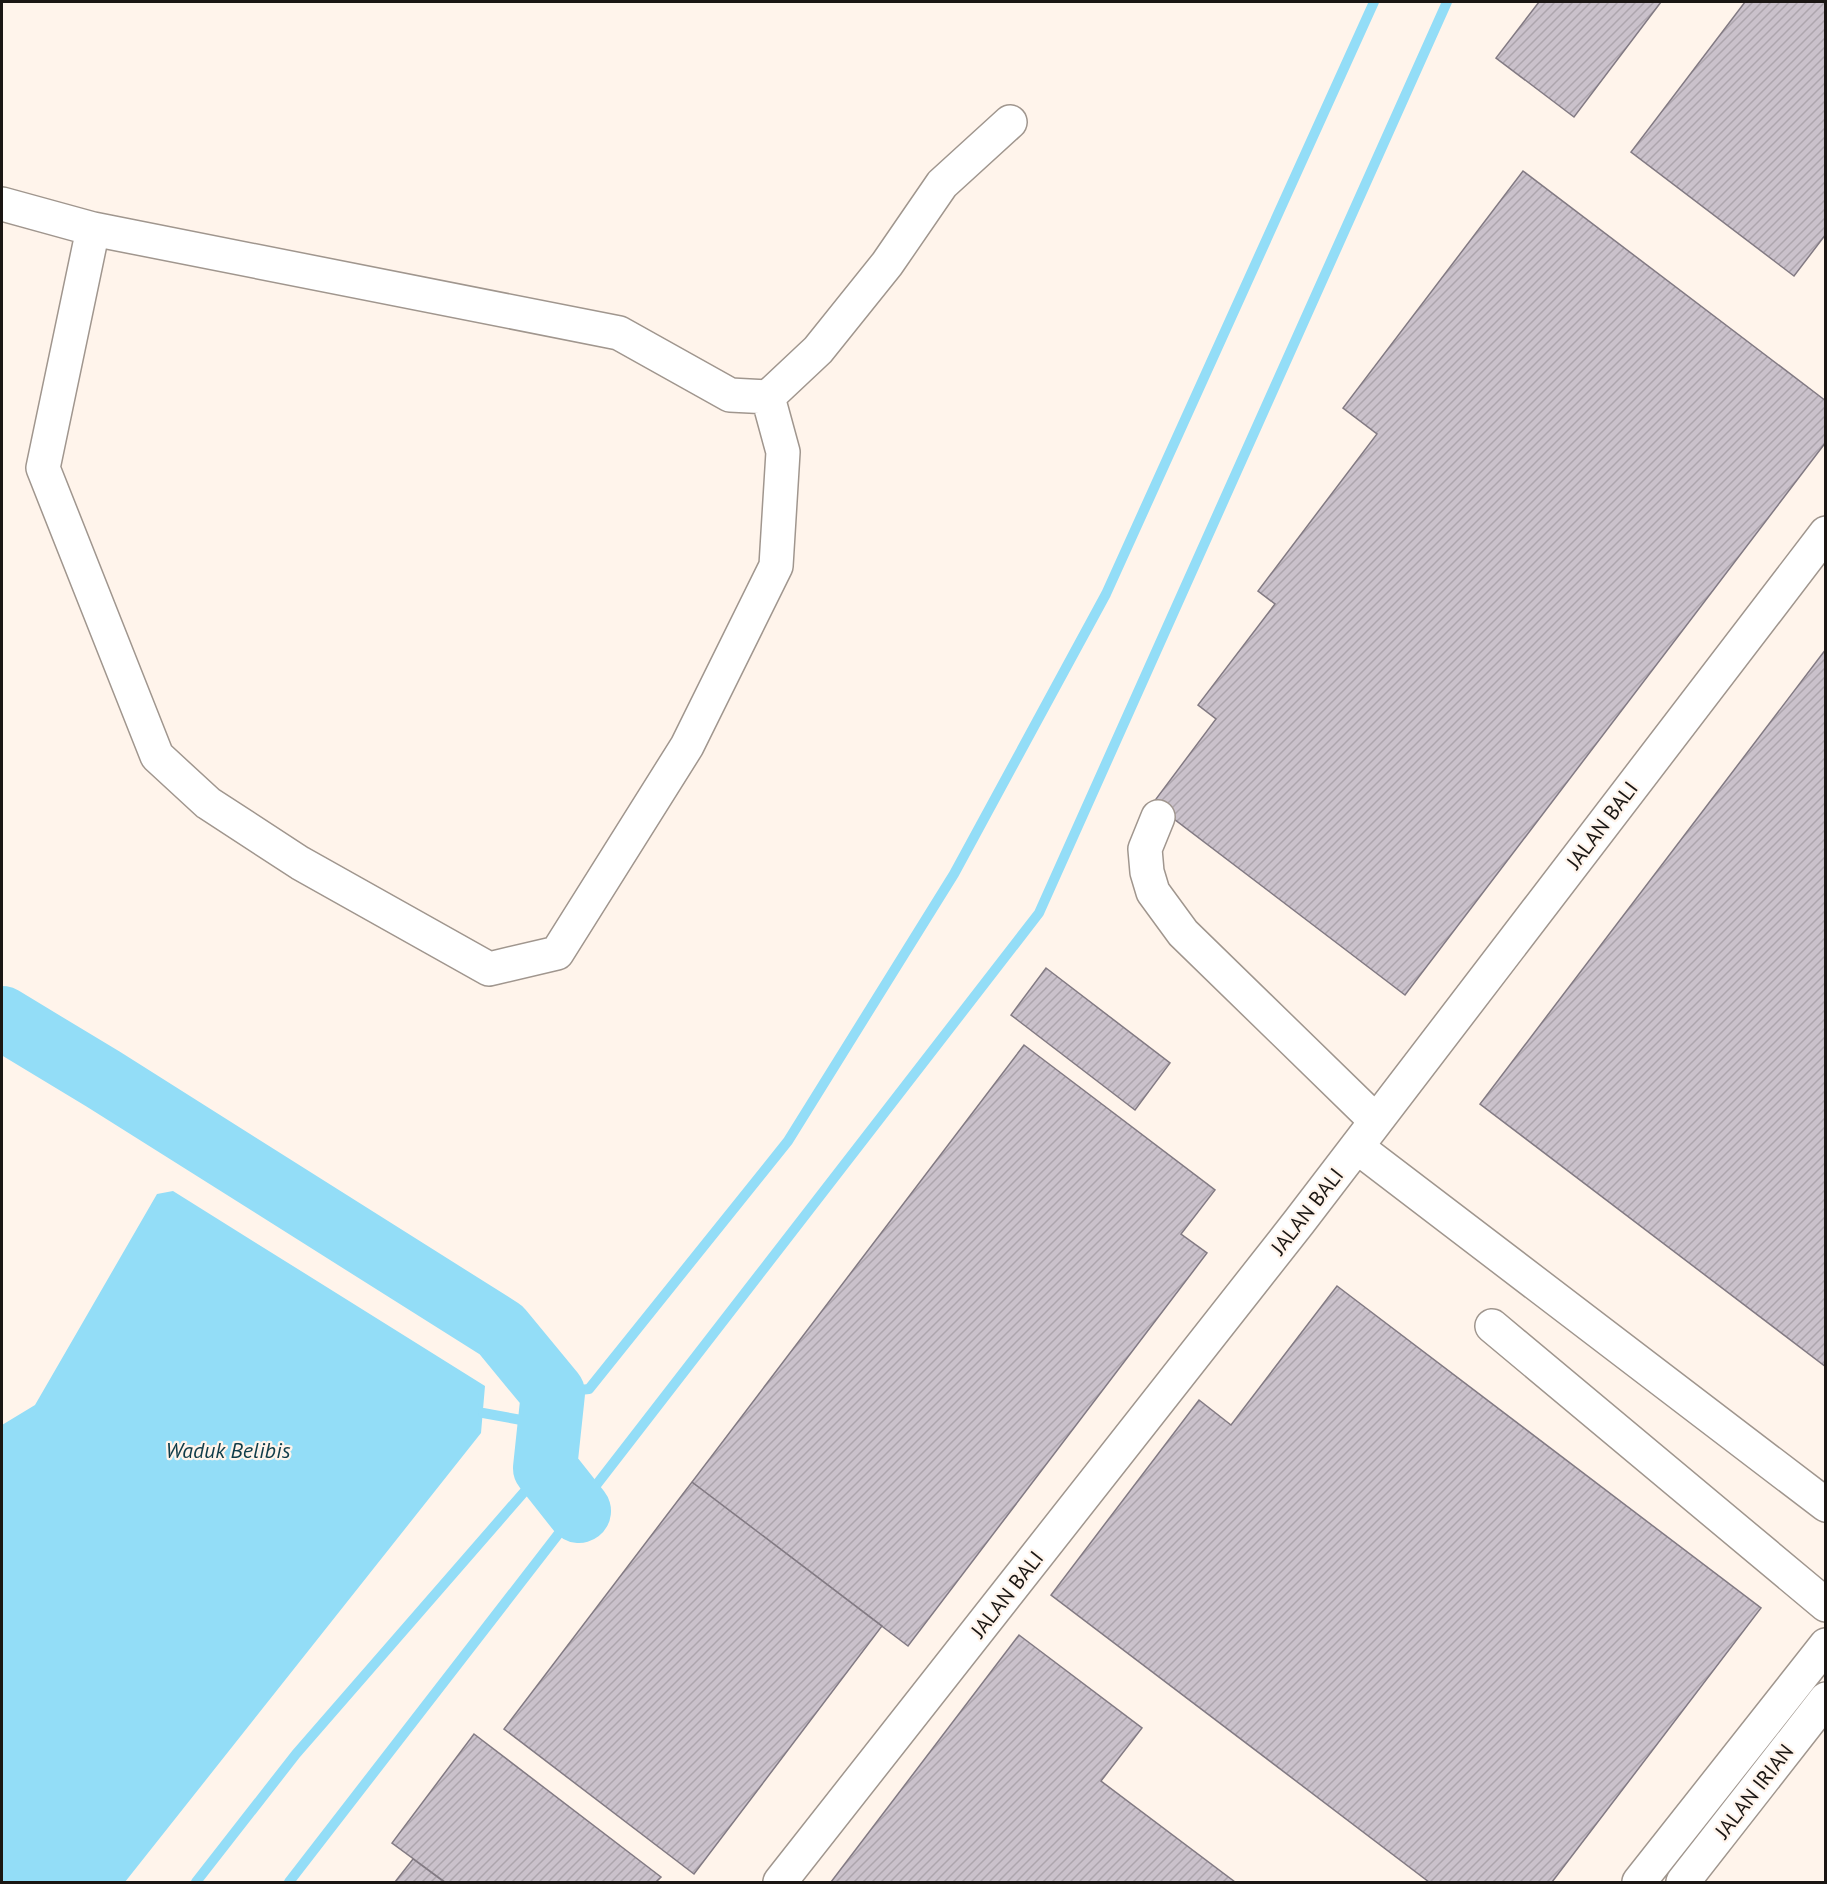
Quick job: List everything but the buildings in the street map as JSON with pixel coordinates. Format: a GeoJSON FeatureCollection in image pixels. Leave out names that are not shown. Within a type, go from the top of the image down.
{"type":"FeatureCollection","features":[{"type":"Feature","properties":{"kind":"lane"},"geometry":{"type":"LineString","coordinates":[[2,204],[93,229],[619,333],[730,395],[768,397],[818,350],[887,264],[942,184],[1010,122]]}},
{"type":"Feature","properties":{"kind":"lane"},"geometry":{"type":"LineString","coordinates":[[93,229],[43,468],[157,756],[208,803],[300,863],[489,969],[557,953],[687,746],[776,566],[783,452],[768,397]]}},
{"type":"Feature","properties":{"kind":"lane","name":"JALAN BALI"},"geometry":{"type":"LineString","coordinates":[[780,1882],[1357,1147],[1826,533]]}},
{"type":"Feature","properties":{"kind":"lane"},"geometry":{"type":"LineString","coordinates":[[1158,817],[1145,849],[1147,873],[1153,892],[1183,933],[1376,1121]]}},
{"type":"Feature","properties":{"kind":"lane"},"geometry":{"type":"LineString","coordinates":[[1357,1147],[1826,1505]]}},
{"type":"Feature","properties":{"kind":"lane"},"geometry":{"type":"LineString","coordinates":[[1492,1326],[1826,1605]]}},
{"type":"Feature","properties":{"kind":"lane"},"geometry":{"type":"LineString","coordinates":[[1639,1882],[1826,1645]]}},
{"type":"Feature","properties":{"kind":"lane","name":"JALAN IRIAN"},"geometry":{"type":"LineString","coordinates":[[1683,1882],[1826,1699]]}},
{"type":"Feature","properties":{"kind":"water","name":"Waduk Belibis"},"geometry":{"type":"Polygon","coordinates":[[[173,1191],[485,1386],[481,1433],[125,1882],[2,1882],[2,1425],[35,1405],[157,1194],[173,1191]]]}},
{"type":"Feature","properties":{"kind":"waterway"},"geometry":{"type":"LineString","coordinates":[[553,1393],[589,1389],[788,1141],[954,874],[1106,594],[1374,2]]}},
{"type":"Feature","properties":{"kind":"waterway"},"geometry":{"type":"LineString","coordinates":[[289,1882],[1039,913],[1447,2]]}},
{"type":"Feature","properties":{"kind":"waterway"},"geometry":{"type":"LineString","coordinates":[[2,1018],[103,1079],[501,1330],[553,1393],[545,1468],[579,1511]]}},
{"type":"Feature","properties":{"kind":"waterway"},"geometry":{"type":"LineString","coordinates":[[483,1413],[549,1425]]}},
{"type":"Feature","properties":{"kind":"waterway"},"geometry":{"type":"LineString","coordinates":[[196,1882],[296,1754],[545,1468]]}}]}
